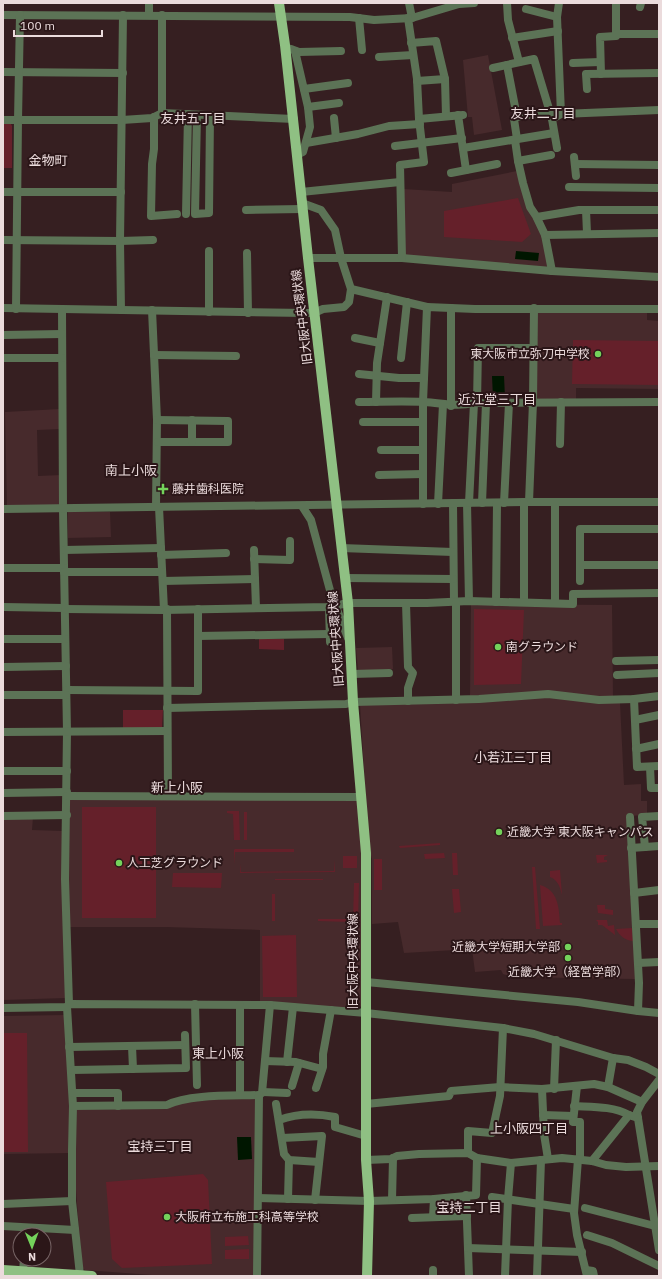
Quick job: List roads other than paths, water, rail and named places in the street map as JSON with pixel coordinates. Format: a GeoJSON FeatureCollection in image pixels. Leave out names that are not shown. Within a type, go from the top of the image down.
{"type":"FeatureCollection","features":[{"type":"Feature","properties":{"kind":"main road","name":"旧大阪中央環状線"},"geometry":{"type":"LineString","coordinates":[[279,3],[294,120],[302,206],[348,603],[353,702],[366,853],[366,1160],[369,1201],[367,1276]]}},
{"type":"Feature","properties":{"kind":"main road"},"geometry":{"type":"LineString","coordinates":[[3,1270],[86,1276]]}},
{"type":"Feature","properties":{"kind":"street"},"geometry":{"type":"LineString","coordinates":[[149,3],[149,16]]}},
{"type":"Feature","properties":{"kind":"street"},"geometry":{"type":"LineString","coordinates":[[402,258],[400,165],[424,162],[417,81],[411,43],[409,3]]}},
{"type":"Feature","properties":{"kind":"street"},"geometry":{"type":"LineString","coordinates":[[3,15],[358,18],[374,20],[410,18],[459,4],[474,3]]}},
{"type":"Feature","properties":{"kind":"street"},"geometry":{"type":"LineString","coordinates":[[507,3],[508,20],[519,62]]}},
{"type":"Feature","properties":{"kind":"street"},"geometry":{"type":"LineString","coordinates":[[559,3],[557,17],[561,114]]}},
{"type":"Feature","properties":{"kind":"street"},"geometry":{"type":"LineString","coordinates":[[616,3],[616,34]]}},
{"type":"Feature","properties":{"kind":"street"},"geometry":{"type":"LineString","coordinates":[[526,9],[557,17]]}},
{"type":"Feature","properties":{"kind":"street"},"geometry":{"type":"LineString","coordinates":[[16,309],[20,15]]}},
{"type":"Feature","properties":{"kind":"street"},"geometry":{"type":"LineString","coordinates":[[121,310],[120,241],[124,15]]}},
{"type":"Feature","properties":{"kind":"street"},"geometry":{"type":"LineString","coordinates":[[162,16],[158,115],[152,164],[152,216],[177,214]]}},
{"type":"Feature","properties":{"kind":"street"},"geometry":{"type":"LineString","coordinates":[[358,18],[362,50]]}},
{"type":"Feature","properties":{"kind":"street"},"geometry":{"type":"LineString","coordinates":[[512,38],[558,31]]}},
{"type":"Feature","properties":{"kind":"street"},"geometry":{"type":"LineString","coordinates":[[601,74],[600,37],[616,36],[616,34],[659,34]]}},
{"type":"Feature","properties":{"kind":"street"},"geometry":{"type":"LineString","coordinates":[[411,43],[436,41],[445,79],[446,116]]}},
{"type":"Feature","properties":{"kind":"street"},"geometry":{"type":"LineString","coordinates":[[285,45],[295,51],[341,51]]}},
{"type":"Feature","properties":{"kind":"street"},"geometry":{"type":"LineString","coordinates":[[295,51],[308,107],[310,127],[303,152],[297,155]]}},
{"type":"Feature","properties":{"kind":"street"},"geometry":{"type":"LineString","coordinates":[[379,57],[413,55]]}},
{"type":"Feature","properties":{"kind":"street"},"geometry":{"type":"LineString","coordinates":[[493,68],[534,60],[550,111],[557,148]]}},
{"type":"Feature","properties":{"kind":"street"},"geometry":{"type":"LineString","coordinates":[[573,63],[600,62]]}},
{"type":"Feature","properties":{"kind":"street"},"geometry":{"type":"LineString","coordinates":[[507,65],[517,117],[514,119],[518,161],[530,207],[537,217],[545,235],[552,271]]}},
{"type":"Feature","properties":{"kind":"street"},"geometry":{"type":"LineString","coordinates":[[3,72],[123,73]]}},
{"type":"Feature","properties":{"kind":"street"},"geometry":{"type":"LineString","coordinates":[[587,89],[586,74],[659,73]]}},
{"type":"Feature","properties":{"kind":"street"},"geometry":{"type":"LineString","coordinates":[[417,81],[445,79]]}},
{"type":"Feature","properties":{"kind":"street"},"geometry":{"type":"LineString","coordinates":[[304,89],[348,84]]}},
{"type":"Feature","properties":{"kind":"street"},"geometry":{"type":"LineString","coordinates":[[308,107],[339,103]]}},
{"type":"Feature","properties":{"kind":"street"},"geometry":{"type":"LineString","coordinates":[[552,119],[561,114],[659,110]]}},
{"type":"Feature","properties":{"kind":"street"},"geometry":{"type":"LineString","coordinates":[[517,117],[550,111]]}},
{"type":"Feature","properties":{"kind":"street"},"geometry":{"type":"LineString","coordinates":[[186,214],[188,114]]}},
{"type":"Feature","properties":{"kind":"street"},"geometry":{"type":"LineString","coordinates":[[3,120],[122,120],[158,115],[188,114],[294,120]]}},
{"type":"Feature","properties":{"kind":"street"},"geometry":{"type":"LineString","coordinates":[[197,115],[195,214],[209,213],[210,115]]}},
{"type":"Feature","properties":{"kind":"street"},"geometry":{"type":"LineString","coordinates":[[306,143],[389,126],[460,115],[466,170]]}},
{"type":"Feature","properties":{"kind":"street"},"geometry":{"type":"LineString","coordinates":[[334,118],[336,138]]}},
{"type":"Feature","properties":{"kind":"street"},"geometry":{"type":"LineString","coordinates":[[463,148],[554,133]]}},
{"type":"Feature","properties":{"kind":"street"},"geometry":{"type":"LineString","coordinates":[[395,146],[462,138]]}},
{"type":"Feature","properties":{"kind":"street"},"geometry":{"type":"LineString","coordinates":[[518,161],[551,155]]}},
{"type":"Feature","properties":{"kind":"street"},"geometry":{"type":"LineString","coordinates":[[576,176],[574,161],[659,164]]}},
{"type":"Feature","properties":{"kind":"street"},"geometry":{"type":"LineString","coordinates":[[451,173],[497,164]]}},
{"type":"Feature","properties":{"kind":"street"},"geometry":{"type":"LineString","coordinates":[[301,192],[400,182]]}},
{"type":"Feature","properties":{"kind":"street"},"geometry":{"type":"LineString","coordinates":[[569,187],[659,188]]}},
{"type":"Feature","properties":{"kind":"street"},"geometry":{"type":"LineString","coordinates":[[3,192],[121,192]]}},
{"type":"Feature","properties":{"kind":"street"},"geometry":{"type":"LineString","coordinates":[[3,308],[314,313],[323,309],[344,307],[349,302],[350,289],[341,258],[336,230],[321,210],[302,206],[246,210]]}},
{"type":"Feature","properties":{"kind":"street"},"geometry":{"type":"LineString","coordinates":[[537,217],[579,210],[659,210]]}},
{"type":"Feature","properties":{"kind":"street"},"geometry":{"type":"LineString","coordinates":[[586,210],[587,233]]}},
{"type":"Feature","properties":{"kind":"street"},"geometry":{"type":"LineString","coordinates":[[545,235],[587,233],[659,233]]}},
{"type":"Feature","properties":{"kind":"street"},"geometry":{"type":"LineString","coordinates":[[3,240],[153,240]]}},
{"type":"Feature","properties":{"kind":"street"},"geometry":{"type":"LineString","coordinates":[[209,251],[209,312]]}},
{"type":"Feature","properties":{"kind":"street"},"geometry":{"type":"LineString","coordinates":[[247,253],[248,313]]}},
{"type":"Feature","properties":{"kind":"street"},"geometry":{"type":"LineString","coordinates":[[308,258],[402,258],[552,271],[659,277]]}},
{"type":"Feature","properties":{"kind":"street"},"geometry":{"type":"LineString","coordinates":[[350,289],[427,307],[659,309]]}},
{"type":"Feature","properties":{"kind":"street"},"geometry":{"type":"LineString","coordinates":[[376,402],[377,363],[387,297]]}},
{"type":"Feature","properties":{"kind":"street"},"geometry":{"type":"LineString","coordinates":[[401,358],[406,302]]}},
{"type":"Feature","properties":{"kind":"street"},"geometry":{"type":"LineString","coordinates":[[423,504],[423,402],[427,307]]}},
{"type":"Feature","properties":{"kind":"street"},"geometry":{"type":"LineString","coordinates":[[438,504],[447,405],[451,308]]}},
{"type":"Feature","properties":{"kind":"street"},"geometry":{"type":"LineString","coordinates":[[524,602],[526,502],[533,402],[534,308]]}},
{"type":"Feature","properties":{"kind":"street"},"geometry":{"type":"LineString","coordinates":[[62,309],[63,509],[67,693],[67,815],[65,879],[69,1047],[73,1093],[72,1201],[76,1230],[86,1276]]}},
{"type":"Feature","properties":{"kind":"street"},"geometry":{"type":"LineString","coordinates":[[152,310],[158,442],[158,507],[162,581],[166,610],[168,796]]}},
{"type":"Feature","properties":{"kind":"street"},"geometry":{"type":"LineString","coordinates":[[3,335],[62,334]]}},
{"type":"Feature","properties":{"kind":"street"},"geometry":{"type":"LineString","coordinates":[[355,338],[380,343]]}},
{"type":"Feature","properties":{"kind":"street"},"geometry":{"type":"LineString","coordinates":[[469,601],[468,503],[476,403],[478,348],[533,348]]}},
{"type":"Feature","properties":{"kind":"street"},"geometry":{"type":"LineString","coordinates":[[154,355],[236,356]]}},
{"type":"Feature","properties":{"kind":"street"},"geometry":{"type":"LineString","coordinates":[[3,358],[62,358]]}},
{"type":"Feature","properties":{"kind":"street"},"geometry":{"type":"LineString","coordinates":[[359,374],[399,378],[424,378]]}},
{"type":"Feature","properties":{"kind":"street"},"geometry":{"type":"LineString","coordinates":[[359,402],[423,402],[447,405],[533,402],[659,402]]}},
{"type":"Feature","properties":{"kind":"street"},"geometry":{"type":"LineString","coordinates":[[560,444],[561,402]]}},
{"type":"Feature","properties":{"kind":"street"},"geometry":{"type":"LineString","coordinates":[[482,503],[486,403]]}},
{"type":"Feature","properties":{"kind":"street"},"geometry":{"type":"LineString","coordinates":[[496,602],[500,503],[509,403]]}},
{"type":"Feature","properties":{"kind":"street"},"geometry":{"type":"LineString","coordinates":[[157,420],[228,421],[228,442],[158,442]]}},
{"type":"Feature","properties":{"kind":"street"},"geometry":{"type":"LineString","coordinates":[[192,420],[192,442]]}},
{"type":"Feature","properties":{"kind":"street"},"geometry":{"type":"LineString","coordinates":[[363,422],[423,422]]}},
{"type":"Feature","properties":{"kind":"street"},"geometry":{"type":"LineString","coordinates":[[381,450],[423,450]]}},
{"type":"Feature","properties":{"kind":"street"},"geometry":{"type":"LineString","coordinates":[[379,475],[423,474]]}},
{"type":"Feature","properties":{"kind":"street"},"geometry":{"type":"LineString","coordinates":[[3,509],[526,502],[659,502]]}},
{"type":"Feature","properties":{"kind":"street"},"geometry":{"type":"LineString","coordinates":[[555,502],[555,603]]}},
{"type":"Feature","properties":{"kind":"street"},"geometry":{"type":"LineString","coordinates":[[453,503],[456,700]]}},
{"type":"Feature","properties":{"kind":"street"},"geometry":{"type":"LineString","coordinates":[[198,636],[329,638],[332,606],[329,587],[311,520],[302,506]]}},
{"type":"Feature","properties":{"kind":"street"},"geometry":{"type":"LineString","coordinates":[[580,581],[580,529],[659,529]]}},
{"type":"Feature","properties":{"kind":"street"},"geometry":{"type":"LineString","coordinates":[[254,559],[290,560],[290,541]]}},
{"type":"Feature","properties":{"kind":"street"},"geometry":{"type":"LineString","coordinates":[[341,548],[453,552]]}},
{"type":"Feature","properties":{"kind":"street"},"geometry":{"type":"LineString","coordinates":[[64,550],[226,553]]}},
{"type":"Feature","properties":{"kind":"street"},"geometry":{"type":"LineString","coordinates":[[254,550],[256,608]]}},
{"type":"Feature","properties":{"kind":"street"},"geometry":{"type":"LineString","coordinates":[[580,565],[659,565]]}},
{"type":"Feature","properties":{"kind":"street"},"geometry":{"type":"LineString","coordinates":[[3,568],[162,572]]}},
{"type":"Feature","properties":{"kind":"street"},"geometry":{"type":"LineString","coordinates":[[345,578],[453,580]]}},
{"type":"Feature","properties":{"kind":"street"},"geometry":{"type":"LineString","coordinates":[[162,581],[255,579]]}},
{"type":"Feature","properties":{"kind":"street"},"geometry":{"type":"LineString","coordinates":[[3,608],[166,610],[332,606],[348,603],[469,601],[573,604],[573,594],[659,593]]}},
{"type":"Feature","properties":{"kind":"street"},"geometry":{"type":"LineString","coordinates":[[406,603],[408,668],[413,674],[408,688],[408,701]]}},
{"type":"Feature","properties":{"kind":"street"},"geometry":{"type":"LineString","coordinates":[[332,606],[350,644]]}},
{"type":"Feature","properties":{"kind":"street"},"geometry":{"type":"LineString","coordinates":[[3,694],[198,691],[198,609]]}},
{"type":"Feature","properties":{"kind":"street"},"geometry":{"type":"LineString","coordinates":[[3,639],[65,639]]}},
{"type":"Feature","properties":{"kind":"street"},"geometry":{"type":"LineString","coordinates":[[616,661],[659,660]]}},
{"type":"Feature","properties":{"kind":"street"},"geometry":{"type":"LineString","coordinates":[[628,661],[628,674]]}},
{"type":"Feature","properties":{"kind":"street"},"geometry":{"type":"LineString","coordinates":[[3,667],[66,666]]}},
{"type":"Feature","properties":{"kind":"street"},"geometry":{"type":"LineString","coordinates":[[352,674],[389,673]]}},
{"type":"Feature","properties":{"kind":"street"},"geometry":{"type":"LineString","coordinates":[[617,675],[659,673]]}},
{"type":"Feature","properties":{"kind":"street"},"geometry":{"type":"LineString","coordinates":[[167,708],[456,700],[548,694],[599,700],[634,699],[659,696]]}},
{"type":"Feature","properties":{"kind":"street"},"geometry":{"type":"LineString","coordinates":[[634,699],[637,767],[659,766]]}},
{"type":"Feature","properties":{"kind":"street"},"geometry":{"type":"LineString","coordinates":[[635,720],[659,715]]}},
{"type":"Feature","properties":{"kind":"street"},"geometry":{"type":"LineString","coordinates":[[3,732],[167,731]]}},
{"type":"Feature","properties":{"kind":"street"},"geometry":{"type":"LineString","coordinates":[[636,749],[659,744]]}},
{"type":"Feature","properties":{"kind":"street"},"geometry":{"type":"LineString","coordinates":[[650,767],[651,788],[659,788]]}},
{"type":"Feature","properties":{"kind":"street"},"geometry":{"type":"LineString","coordinates":[[3,771],[67,771]]}},
{"type":"Feature","properties":{"kind":"street"},"geometry":{"type":"LineString","coordinates":[[3,793],[361,797]]}},
{"type":"Feature","properties":{"kind":"street"},"geometry":{"type":"LineString","coordinates":[[3,816],[67,815]]}},
{"type":"Feature","properties":{"kind":"street"},"geometry":{"type":"LineString","coordinates":[[645,847],[642,817],[659,816]]}},
{"type":"Feature","properties":{"kind":"street"},"geometry":{"type":"LineString","coordinates":[[630,817],[639,983],[638,1011]]}},
{"type":"Feature","properties":{"kind":"street"},"geometry":{"type":"LineString","coordinates":[[631,848],[659,846]]}},
{"type":"Feature","properties":{"kind":"street"},"geometry":{"type":"LineString","coordinates":[[634,893],[659,890]]}},
{"type":"Feature","properties":{"kind":"street"},"geometry":{"type":"LineString","coordinates":[[636,924],[659,924]]}},
{"type":"Feature","properties":{"kind":"street"},"geometry":{"type":"LineString","coordinates":[[638,964],[659,962]]}},
{"type":"Feature","properties":{"kind":"street"},"geometry":{"type":"LineString","coordinates":[[366,982],[578,1002],[659,1013]]}},
{"type":"Feature","properties":{"kind":"street"},"geometry":{"type":"LineString","coordinates":[[195,1004],[197,1085]]}},
{"type":"Feature","properties":{"kind":"street"},"geometry":{"type":"LineString","coordinates":[[3,1008],[68,1005],[270,1005],[366,1013],[527,1032],[613,1058],[634,1062],[659,1074]]}},
{"type":"Feature","properties":{"kind":"street"},"geometry":{"type":"LineString","coordinates":[[240,1005],[240,1095]]}},
{"type":"Feature","properties":{"kind":"street"},"geometry":{"type":"LineString","coordinates":[[257,1276],[261,1093],[270,1005]]}},
{"type":"Feature","properties":{"kind":"street"},"geometry":{"type":"LineString","coordinates":[[287,1062],[293,1007]]}},
{"type":"Feature","properties":{"kind":"street"},"geometry":{"type":"LineString","coordinates":[[316,1088],[322,1069],[323,1054],[331,1010]]}},
{"type":"Feature","properties":{"kind":"street"},"geometry":{"type":"LineString","coordinates":[[468,1153],[468,1131],[492,1133],[500,1096],[503,1028]]}},
{"type":"Feature","properties":{"kind":"street"},"geometry":{"type":"LineString","coordinates":[[72,1070],[186,1068],[185,1035]]}},
{"type":"Feature","properties":{"kind":"street"},"geometry":{"type":"LineString","coordinates":[[554,1089],[556,1040]]}},
{"type":"Feature","properties":{"kind":"street"},"geometry":{"type":"LineString","coordinates":[[69,1047],[186,1045]]}},
{"type":"Feature","properties":{"kind":"street"},"geometry":{"type":"LineString","coordinates":[[132,1046],[133,1069]]}},
{"type":"Feature","properties":{"kind":"street"},"geometry":{"type":"LineString","coordinates":[[608,1087],[613,1058]]}},
{"type":"Feature","properties":{"kind":"street"},"geometry":{"type":"LineString","coordinates":[[265,1061],[299,1063],[322,1069]]}},
{"type":"Feature","properties":{"kind":"street"},"geometry":{"type":"LineString","coordinates":[[292,1086],[299,1063]]}},
{"type":"Feature","properties":{"kind":"street"},"geometry":{"type":"LineString","coordinates":[[659,1080],[642,1102],[637,1112],[659,1250]]}},
{"type":"Feature","properties":{"kind":"street"},"geometry":{"type":"LineString","coordinates":[[366,1104],[450,1096],[451,1091],[500,1086],[554,1089],[594,1084],[608,1087],[642,1102]]}},
{"type":"Feature","properties":{"kind":"street"},"geometry":{"type":"LineString","coordinates":[[577,1086],[573,1122],[580,1122],[579,1159],[574,1208],[577,1235],[587,1273],[593,1271],[594,1276]]}},
{"type":"Feature","properties":{"kind":"street"},"geometry":{"type":"LineString","coordinates":[[537,1276],[540,1205],[544,1160],[542,1089]]}},
{"type":"Feature","properties":{"kind":"street"},"geometry":{"type":"LineString","coordinates":[[73,1093],[118,1093],[118,1106]]}},
{"type":"Feature","properties":{"kind":"street"},"geometry":{"type":"LineString","coordinates":[[73,1106],[167,1105],[174,1102],[208,1097],[261,1093],[287,1093]]}},
{"type":"Feature","properties":{"kind":"street"},"geometry":{"type":"LineString","coordinates":[[276,1104],[284,1154],[289,1160],[288,1199]]}},
{"type":"Feature","properties":{"kind":"street"},"geometry":{"type":"LineString","coordinates":[[574,1106],[613,1109],[638,1118]]}},
{"type":"Feature","properties":{"kind":"street"},"geometry":{"type":"LineString","coordinates":[[278,1120],[301,1114],[318,1113],[335,1117],[335,1127],[366,1136]]}},
{"type":"Feature","properties":{"kind":"street"},"geometry":{"type":"LineString","coordinates":[[543,1114],[573,1116]]}},
{"type":"Feature","properties":{"kind":"street"},"geometry":{"type":"LineString","coordinates":[[592,1161],[628,1115]]}},
{"type":"Feature","properties":{"kind":"street"},"geometry":{"type":"LineString","coordinates":[[282,1138],[322,1136],[315,1200]]}},
{"type":"Feature","properties":{"kind":"street"},"geometry":{"type":"LineString","coordinates":[[366,1160],[419,1154],[468,1153],[477,1158],[510,1163],[562,1158],[592,1161],[606,1165],[646,1167],[659,1166]]}},
{"type":"Feature","properties":{"kind":"street"},"geometry":{"type":"LineString","coordinates":[[392,1200],[393,1158]]}},
{"type":"Feature","properties":{"kind":"street"},"geometry":{"type":"LineString","coordinates":[[258,1198],[369,1201],[434,1198],[466,1194],[476,1195],[477,1158]]}},
{"type":"Feature","properties":{"kind":"street"},"geometry":{"type":"LineString","coordinates":[[289,1160],[319,1162]]}},
{"type":"Feature","properties":{"kind":"street"},"geometry":{"type":"LineString","coordinates":[[505,1276],[510,1163]]}},
{"type":"Feature","properties":{"kind":"street"},"geometry":{"type":"LineString","coordinates":[[466,1194],[469,1276]]}},
{"type":"Feature","properties":{"kind":"street"},"geometry":{"type":"LineString","coordinates":[[492,1197],[540,1205],[574,1208]]}},
{"type":"Feature","properties":{"kind":"street"},"geometry":{"type":"LineString","coordinates":[[433,1217],[434,1198]]}},
{"type":"Feature","properties":{"kind":"street"},"geometry":{"type":"LineString","coordinates":[[3,1204],[72,1201]]}},
{"type":"Feature","properties":{"kind":"street"},"geometry":{"type":"LineString","coordinates":[[585,1208],[655,1226]]}},
{"type":"Feature","properties":{"kind":"street"},"geometry":{"type":"LineString","coordinates":[[412,1218],[467,1216]]}},
{"type":"Feature","properties":{"kind":"street"},"geometry":{"type":"LineString","coordinates":[[52,1230],[76,1230]]}},
{"type":"Feature","properties":{"kind":"street"},"geometry":{"type":"LineString","coordinates":[[587,1235],[612,1243],[659,1266]]}},
{"type":"Feature","properties":{"kind":"street"},"geometry":{"type":"LineString","coordinates":[[468,1248],[582,1252]]}},
{"type":"Feature","properties":{"kind":"street"},"geometry":{"type":"LineString","coordinates":[[23,1267],[23,1271]]}},
{"type":"Feature","properties":{"kind":"place","name":"東大阪市立弥刀中学校"},"geometry":{"type":"Point","coordinates":[598,354]}},
{"type":"Feature","properties":{"kind":"place","name":"藤井歯科医院"},"geometry":{"type":"Point","coordinates":[163,489]}},
{"type":"Feature","properties":{"kind":"place","name":"南グラウンド"},"geometry":{"type":"Point","coordinates":[498,647]}},
{"type":"Feature","properties":{"kind":"place","name":"近畿大学 東大阪キャンパス"},"geometry":{"type":"Point","coordinates":[499,832]}},
{"type":"Feature","properties":{"kind":"place","name":"人工芝グラウンド"},"geometry":{"type":"Point","coordinates":[119,863]}},
{"type":"Feature","properties":{"kind":"place","name":"近畿大学短期大学部"},"geometry":{"type":"Point","coordinates":[568,947]}},
{"type":"Feature","properties":{"kind":"place","name":"近畿大学（経営学部）"},"geometry":{"type":"Point","coordinates":[568,958]}},
{"type":"Feature","properties":{"kind":"place","name":"大阪府立布施工科高等学校"},"geometry":{"type":"Point","coordinates":[167,1217]}},
{"type":"Feature","properties":{"kind":"district","name":"友井二丁目"},"geometry":{"type":"Point","coordinates":[543,113]}},
{"type":"Feature","properties":{"kind":"district","name":"友井五丁目"},"geometry":{"type":"Point","coordinates":[193,118]}},
{"type":"Feature","properties":{"kind":"district","name":"金物町"},"geometry":{"type":"Point","coordinates":[48,160]}},
{"type":"Feature","properties":{"kind":"district","name":"近江堂三丁目"},"geometry":{"type":"Point","coordinates":[497,399]}},
{"type":"Feature","properties":{"kind":"district","name":"南上小阪"},"geometry":{"type":"Point","coordinates":[131,470]}},
{"type":"Feature","properties":{"kind":"district","name":"小若江三丁目"},"geometry":{"type":"Point","coordinates":[513,757]}},
{"type":"Feature","properties":{"kind":"district","name":"新上小阪"},"geometry":{"type":"Point","coordinates":[177,787]}},
{"type":"Feature","properties":{"kind":"district","name":"東上小阪"},"geometry":{"type":"Point","coordinates":[218,1053]}},
{"type":"Feature","properties":{"kind":"district","name":"上小阪四丁目"},"geometry":{"type":"Point","coordinates":[529,1128]}},
{"type":"Feature","properties":{"kind":"district","name":"宝持三丁目"},"geometry":{"type":"Point","coordinates":[160,1146]}},
{"type":"Feature","properties":{"kind":"district","name":"宝持二丁目"},"geometry":{"type":"Point","coordinates":[469,1207]}}]}
